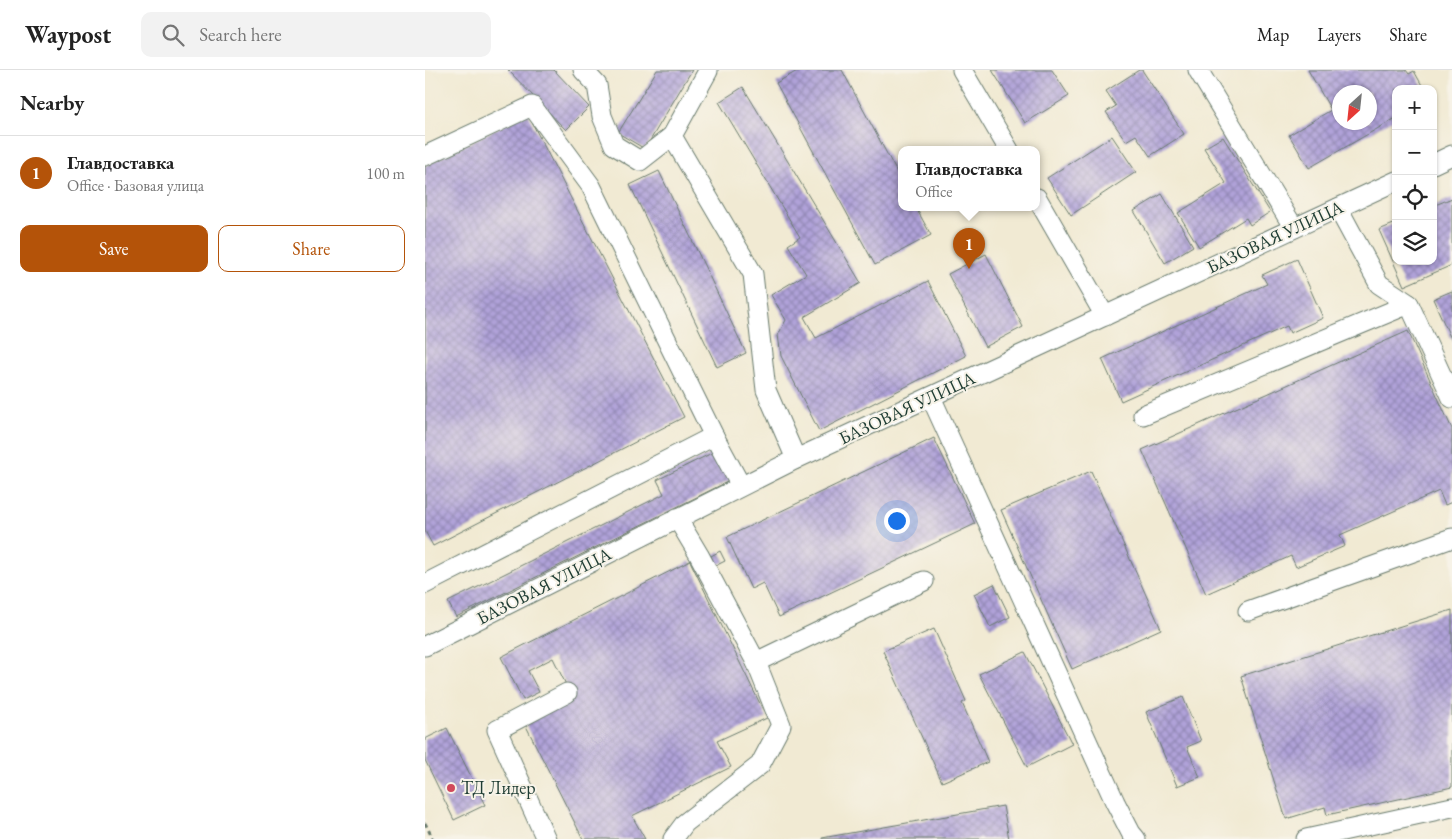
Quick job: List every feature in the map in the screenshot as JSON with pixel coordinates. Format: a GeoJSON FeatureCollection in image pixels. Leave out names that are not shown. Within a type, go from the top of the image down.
{"type":"FeatureCollection","features":[{"type":"Feature","properties":{"kind":"street"},"geometry":{"type":"LineString","coordinates":[[583,70],[597,85],[602,116],[614,145],[640,161],[672,136],[708,71]]}},
{"type":"Feature","properties":{"kind":"street"},"geometry":{"type":"LineString","coordinates":[[962,70],[1007,146]]}},
{"type":"Feature","properties":{"kind":"street"},"geometry":{"type":"LineString","coordinates":[[1198,70],[1295,228]]}},
{"type":"Feature","properties":{"kind":"street"},"geometry":{"type":"LineString","coordinates":[[425,156],[531,106],[591,186],[714,436],[741,486]]}},
{"type":"Feature","properties":{"kind":"street"},"geometry":{"type":"LineString","coordinates":[[672,136],[753,274],[767,390],[796,459]]}},
{"type":"Feature","properties":{"kind":"street"},"geometry":{"type":"LineString","coordinates":[[1437,162],[1452,155]]}},
{"type":"Feature","properties":{"kind":"street","name":"БАЗОВАЯ УЛИЦА"},"geometry":{"type":"LineString","coordinates":[[425,646],[796,459],[1392,183]]}},
{"type":"Feature","properties":{"kind":"street"},"geometry":{"type":"LineString","coordinates":[[1040,203],[1105,316]]}},
{"type":"Feature","properties":{"kind":"street"},"geometry":{"type":"LineString","coordinates":[[1338,208],[1379,284],[1409,304],[1452,398]]}},
{"type":"Feature","properties":{"kind":"street"},"geometry":{"type":"LineString","coordinates":[[1143,415],[1409,304]]}},
{"type":"Feature","properties":{"kind":"street"},"geometry":{"type":"LineString","coordinates":[[931,397],[1115,802],[1131,834],[1136,839]]}},
{"type":"Feature","properties":{"kind":"street"},"geometry":{"type":"LineString","coordinates":[[425,584],[714,436]]}},
{"type":"Feature","properties":{"kind":"street"},"geometry":{"type":"LineString","coordinates":[[673,839],[685,823],[760,765],[781,725],[756,662],[677,518]]}},
{"type":"Feature","properties":{"kind":"street"},"geometry":{"type":"LineString","coordinates":[[1248,611],[1452,538]]}},
{"type":"Feature","properties":{"kind":"street"},"geometry":{"type":"LineString","coordinates":[[756,662],[924,581]]}},
{"type":"Feature","properties":{"kind":"street"},"geometry":{"type":"LineString","coordinates":[[546,839],[497,730],[567,693]]}},
{"type":"Feature","properties":{"kind":"street"},"geometry":{"type":"LineString","coordinates":[[1306,839],[1452,807]]}},
{"type":"Feature","properties":{"kind":"path"},"geometry":{"type":"LineString","coordinates":[[425,823],[433,839]]}},
{"type":"Feature","properties":{"kind":"building"},"geometry":{"type":"Polygon","coordinates":[[[508,70],[554,70],[589,107],[566,130],[508,70]]]}},
{"type":"Feature","properties":{"kind":"building"},"geometry":{"type":"Polygon","coordinates":[[[657,70],[692,70],[645,149],[618,133],[657,70]]]}},
{"type":"Feature","properties":{"kind":"building"},"geometry":{"type":"Polygon","coordinates":[[[799,70],[842,70],[898,174],[898,211],[918,211],[931,235],[875,265],[776,83],[799,70]]]}},
{"type":"Feature","properties":{"kind":"building"},"geometry":{"type":"Polygon","coordinates":[[[992,70],[1052,70],[1069,96],[1025,123],[992,70]]]}},
{"type":"Feature","properties":{"kind":"building"},"geometry":{"type":"Polygon","coordinates":[[[1139,70],[1142,70],[1184,134],[1150,156],[1136,135],[1126,141],[1106,112],[1116,106],[1106,91],[1139,70]]]}},
{"type":"Feature","properties":{"kind":"building"},"geometry":{"type":"Polygon","coordinates":[[[1308,70],[1406,70],[1409,74],[1414,71],[1422,85],[1392,85],[1392,120],[1377,129],[1377,85],[1332,85],[1332,130],[1375,130],[1309,168],[1289,135],[1331,110],[1308,70]]]}},
{"type":"Feature","properties":{"kind":"building"},"geometry":{"type":"Polygon","coordinates":[[[743,87],[861,283],[804,317],[816,338],[928,281],[966,356],[819,431],[781,356],[778,335],[786,320],[771,295],[806,274],[788,245],[800,237],[719,102],[743,87]]]}},
{"type":"Feature","properties":{"kind":"building"},"geometry":{"type":"Polygon","coordinates":[[[527,113],[684,417],[433,546],[425,531],[425,166],[527,113]]]}},
{"type":"Feature","properties":{"kind":"building"},"geometry":{"type":"Polygon","coordinates":[[[1112,136],[1136,172],[1071,215],[1047,178],[1112,136]]]}},
{"type":"Feature","properties":{"kind":"building"},"geometry":{"type":"Polygon","coordinates":[[[1223,137],[1270,212],[1250,225],[1246,218],[1199,247],[1178,213],[1226,183],[1204,148],[1223,137]]]}},
{"type":"Feature","properties":{"kind":"building"},"geometry":{"type":"Polygon","coordinates":[[[659,171],[746,353],[717,367],[630,185],[659,171]]]}},
{"type":"Feature","properties":{"kind":"building"},"geometry":{"type":"Polygon","coordinates":[[[1162,194],[1193,246],[1165,263],[1134,211],[1162,194]]]}},
{"type":"Feature","properties":{"kind":"building"},"geometry":{"type":"Polygon","coordinates":[[[1452,198],[1452,265],[1404,286],[1395,265],[1437,265],[1437,204],[1452,198]]]}},
{"type":"Feature","properties":{"kind":"building"},"geometry":{"type":"Polygon","coordinates":[[[1392,225],[1392,259],[1379,230],[1392,225]]]}},
{"type":"Feature","properties":{"kind":"building"},"geometry":{"type":"Polygon","coordinates":[[[986,254],[1023,327],[985,347],[948,274],[986,254]]]}},
{"type":"Feature","properties":{"kind":"building"},"geometry":{"type":"Polygon","coordinates":[[[1297,259],[1323,318],[1290,333],[1287,326],[1121,401],[1102,359],[1267,284],[1262,275],[1297,259]]]}},
{"type":"Feature","properties":{"kind":"building"},"geometry":{"type":"Polygon","coordinates":[[[1452,291],[1452,341],[1433,299],[1452,291]]]}},
{"type":"Feature","properties":{"kind":"building"},"geometry":{"type":"Polygon","coordinates":[[[1408,331],[1452,429],[1452,502],[1445,505],[1439,491],[1340,535],[1345,546],[1296,567],[1291,556],[1206,594],[1142,450],[1408,331]]]}},
{"type":"Feature","properties":{"kind":"building"},"geometry":{"type":"Polygon","coordinates":[[[934,438],[975,524],[779,617],[763,583],[751,589],[727,537],[934,438]]]}},
{"type":"Feature","properties":{"kind":"building"},"geometry":{"type":"Polygon","coordinates":[[[716,451],[731,480],[456,617],[448,602],[664,494],[657,480],[716,451]]]}},
{"type":"Feature","properties":{"kind":"building"},"geometry":{"type":"Polygon","coordinates":[[[1091,471],[1161,629],[1072,669],[1001,510],[1091,471]]]}},
{"type":"Feature","properties":{"kind":"building"},"geometry":{"type":"Polygon","coordinates":[[[720,551],[725,561],[715,566],[711,556],[720,551]]]}},
{"type":"Feature","properties":{"kind":"building"},"geometry":{"type":"Polygon","coordinates":[[[690,561],[767,718],[717,741],[731,767],[632,816],[645,839],[583,839],[525,724],[573,699],[553,658],[528,671],[539,692],[523,700],[501,657],[690,561]]]}},
{"type":"Feature","properties":{"kind":"building"},"geometry":{"type":"Polygon","coordinates":[[[994,584],[1010,617],[990,627],[974,594],[994,584]]]}},
{"type":"Feature","properties":{"kind":"building"},"geometry":{"type":"Polygon","coordinates":[[[1452,610],[1452,787],[1327,815],[1325,807],[1286,819],[1241,676],[1452,610]]]}},
{"type":"Feature","properties":{"kind":"building"},"geometry":{"type":"Polygon","coordinates":[[[934,629],[966,701],[962,703],[988,762],[942,782],[883,651],[934,629]]]}},
{"type":"Feature","properties":{"kind":"building"},"geometry":{"type":"Polygon","coordinates":[[[1025,652],[1072,744],[1027,767],[979,674],[1025,652]]]}},
{"type":"Feature","properties":{"kind":"building"},"geometry":{"type":"Polygon","coordinates":[[[1183,697],[1201,741],[1187,747],[1200,777],[1177,786],[1146,712],[1183,697]]]}},
{"type":"Feature","properties":{"kind":"building"},"geometry":{"type":"Polygon","coordinates":[[[447,728],[485,805],[454,820],[425,760],[425,739],[447,728]]]}},
{"type":"Feature","properties":{"kind":"building"},"geometry":{"type":"Polygon","coordinates":[[[1003,806],[1009,839],[822,839],[822,838],[1003,806]]]}},
{"type":"Feature","properties":{"kind":"place","name":"Главдоставка"},"geometry":{"type":"Point","coordinates":[969,269]}},
{"type":"Feature","properties":{"kind":"place","name":"ТД Лидер"},"geometry":{"type":"Point","coordinates":[451,788]}}]}
